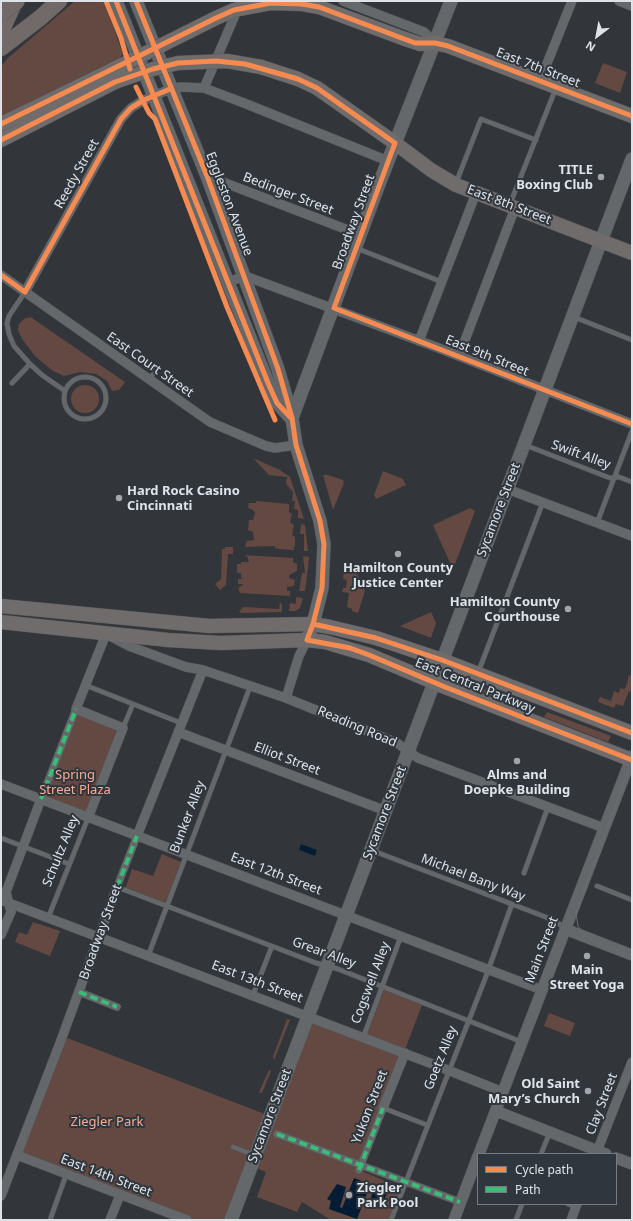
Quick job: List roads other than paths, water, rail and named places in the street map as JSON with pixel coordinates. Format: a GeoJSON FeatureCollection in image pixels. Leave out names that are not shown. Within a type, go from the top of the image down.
{"type":"FeatureCollection","features":[{"type":"Feature","properties":{"kind":"highway"},"geometry":{"type":"LineString","coordinates":[[1,14],[16,1]]}},
{"type":"Feature","properties":{"kind":"highway"},"geometry":{"type":"LineString","coordinates":[[1,32],[16,1]]}},
{"type":"Feature","properties":{"kind":"highway"},"geometry":{"type":"LineString","coordinates":[[1,48],[40,18],[58,1]]}},
{"type":"Feature","properties":{"kind":"main road"},"geometry":{"type":"LineString","coordinates":[[116,1],[268,383],[277,403],[292,418]]}},
{"type":"Feature","properties":{"kind":"main road","name":"Eggleston Avenue"},"geometry":{"type":"LineString","coordinates":[[136,1],[170,89],[207,176],[245,276],[278,369],[292,418],[296,445],[314,500],[324,544],[322,588],[313,624],[307,640]]}},
{"type":"Feature","properties":{"kind":"main road","name":"Broadway Street"},"geometry":{"type":"LineString","coordinates":[[292,418],[388,161],[451,1]]}},
{"type":"Feature","properties":{"kind":"main road"},"geometry":{"type":"LineString","coordinates":[[1,140],[216,18],[234,10],[271,3],[302,4],[319,7],[420,44],[435,43]]}},
{"type":"Feature","properties":{"kind":"main road","name":"East 7th Street"},"geometry":{"type":"LineString","coordinates":[[435,43],[632,116]]}},
{"type":"Feature","properties":{"kind":"main road","name":"East 8th Street"},"geometry":{"type":"LineString","coordinates":[[112,77],[178,63],[222,61],[262,67],[298,79],[316,88],[395,143],[430,170],[456,185],[632,253]]}},
{"type":"Feature","properties":{"kind":"main road"},"geometry":{"type":"LineString","coordinates":[[1,124],[112,77]]}},
{"type":"Feature","properties":{"kind":"main road","name":"Sycamore Street"},"geometry":{"type":"LineString","coordinates":[[231,1220],[632,159]]}},
{"type":"Feature","properties":{"kind":"main road"},"geometry":{"type":"LineString","coordinates":[[1,606],[209,626],[313,624]]}},
{"type":"Feature","properties":{"kind":"main road","name":"Reading Road"},"geometry":{"type":"LineString","coordinates":[[1,622],[168,640],[221,643],[307,640]]}},
{"type":"Feature","properties":{"kind":"main road","name":"East Central Parkway"},"geometry":{"type":"LineString","coordinates":[[313,624],[376,638],[442,660],[632,733]]}},
{"type":"Feature","properties":{"kind":"main road","name":"East Central Parkway"},"geometry":{"type":"LineString","coordinates":[[307,640],[350,648],[632,759]]}},
{"type":"Feature","properties":{"kind":"street"},"geometry":{"type":"LineString","coordinates":[[204,88],[242,1]]}},
{"type":"Feature","properties":{"kind":"street","name":"East 7th Street"},"geometry":{"type":"LineString","coordinates":[[344,1],[424,32],[435,43]]}},
{"type":"Feature","properties":{"kind":"street"},"geometry":{"type":"LineString","coordinates":[[540,81],[572,1]]}},
{"type":"Feature","properties":{"kind":"street"},"geometry":{"type":"LineString","coordinates":[[619,1],[632,6]]}},
{"type":"Feature","properties":{"kind":"street","name":"Reedy Street"},"geometry":{"type":"LineString","coordinates":[[25,292],[120,119],[131,108],[153,95],[181,87],[204,88],[244,102],[388,161]]}},
{"type":"Feature","properties":{"kind":"street","name":"Bedinger Street"},"geometry":{"type":"LineString","coordinates":[[207,176],[361,235]]}},
{"type":"Feature","properties":{"kind":"street"},"geometry":{"type":"LineString","coordinates":[[419,341],[476,193]]}},
{"type":"Feature","properties":{"kind":"street"},"geometry":{"type":"LineString","coordinates":[[459,356],[512,207]]}},
{"type":"Feature","properties":{"kind":"street","name":"East Court Street"},"geometry":{"type":"LineString","coordinates":[[1,275],[210,422],[228,431],[275,448],[296,445]]}},
{"type":"Feature","properties":{"kind":"street"},"geometry":{"type":"LineString","coordinates":[[228,282],[245,276]]}},
{"type":"Feature","properties":{"kind":"street","name":"East 9th Street"},"geometry":{"type":"LineString","coordinates":[[245,276],[334,308],[632,424]]}},
{"type":"Feature","properties":{"kind":"street"},"geometry":{"type":"LineString","coordinates":[[507,489],[632,536]]}},
{"type":"Feature","properties":{"kind":"street"},"geometry":{"type":"LineString","coordinates":[[1,935],[10,912],[4,901],[6,892],[106,634]]}},
{"type":"Feature","properties":{"kind":"street","name":"Reading Road"},"geometry":{"type":"LineString","coordinates":[[106,634],[129,646],[186,667],[202,670],[286,698],[397,743],[418,758],[604,828]]}},
{"type":"Feature","properties":{"kind":"street","name":"Eggleston Avenue"},"geometry":{"type":"LineString","coordinates":[[286,698],[299,656],[307,640]]}},
{"type":"Feature","properties":{"kind":"street","name":"Broadway Street"},"geometry":{"type":"LineString","coordinates":[[1,1196],[100,938],[117,887],[202,670]]}},
{"type":"Feature","properties":{"kind":"street"},"geometry":{"type":"LineString","coordinates":[[76,709],[123,728]]}},
{"type":"Feature","properties":{"kind":"street","name":"Schultz Alley"},"geometry":{"type":"LineString","coordinates":[[88,818],[123,728]]}},
{"type":"Feature","properties":{"kind":"street","name":"Elliot Street"},"geometry":{"type":"LineString","coordinates":[[178,732],[386,811]]}},
{"type":"Feature","properties":{"kind":"street","name":"Main Street"},"geometry":{"type":"LineString","coordinates":[[479,1153],[632,759]]}},
{"type":"Feature","properties":{"kind":"street","name":"East 12th Street"},"geometry":{"type":"LineString","coordinates":[[1,784],[542,990]]}},
{"type":"Feature","properties":{"kind":"street","name":"East 13th Street"},"geometry":{"type":"LineString","coordinates":[[4,901],[405,1053],[503,1092]]}},
{"type":"Feature","properties":{"kind":"street"},"geometry":{"type":"LineString","coordinates":[[565,929],[632,955]]}},
{"type":"Feature","properties":{"kind":"street"},"geometry":{"type":"LineString","coordinates":[[79,992],[117,1007]]}},
{"type":"Feature","properties":{"kind":"street","name":"Yukon Street"},"geometry":{"type":"LineString","coordinates":[[360,1168],[405,1053]]}},
{"type":"Feature","properties":{"kind":"street","name":"Clay Street"},"geometry":{"type":"LineString","coordinates":[[600,1153],[632,1062]]}},
{"type":"Feature","properties":{"kind":"street"},"geometry":{"type":"LineString","coordinates":[[496,1111],[600,1153]]}},
{"type":"Feature","properties":{"kind":"street"},"geometry":{"type":"LineString","coordinates":[[277,1134],[360,1168],[405,1182],[460,1202]]}},
{"type":"Feature","properties":{"kind":"street","name":"East 14th Street"},"geometry":{"type":"LineString","coordinates":[[17,1155],[120,1195],[168,1217],[187,1220]]}},
{"type":"Feature","properties":{"kind":"street","name":"Main Street"},"geometry":{"type":"LineString","coordinates":[[454,1220],[477,1158]]}},
{"type":"Feature","properties":{"kind":"street"},"geometry":{"type":"LineString","coordinates":[[617,1158],[632,1164]]}},
{"type":"Feature","properties":{"kind":"street"},"geometry":{"type":"LineString","coordinates":[[110,1220],[120,1195]]}},
{"type":"Feature","properties":{"kind":"street"},"geometry":{"type":"LineString","coordinates":[[571,1220],[574,1205]]}},
{"type":"Feature","properties":{"kind":"lane"},"geometry":{"type":"LineString","coordinates":[[512,207],[556,87]]}},
{"type":"Feature","properties":{"kind":"lane"},"geometry":{"type":"LineString","coordinates":[[456,185],[481,119],[536,140]]}},
{"type":"Feature","properties":{"kind":"lane"},"geometry":{"type":"LineString","coordinates":[[356,248],[442,282]]}},
{"type":"Feature","properties":{"kind":"lane"},"geometry":{"type":"LineString","coordinates":[[25,292],[9,316],[7,324],[9,334],[14,346],[30,364],[42,375],[65,391]]}},
{"type":"Feature","properties":{"kind":"lane"},"geometry":{"type":"LineString","coordinates":[[572,317],[632,340]]}},
{"type":"Feature","properties":{"kind":"lane"},"geometry":{"type":"LineString","coordinates":[[12,383],[30,364]]}},
{"type":"Feature","properties":{"kind":"lane"},"geometry":{"type":"LineString","coordinates":[[149,380],[158,367]]}},
{"type":"Feature","properties":{"kind":"lane"},"geometry":{"type":"LineString","coordinates":[[87,378],[94,380],[104,390],[105,404],[97,415],[91,418],[78,418],[72,415],[64,404],[65,391],[74,380],[87,378]]}},
{"type":"Feature","properties":{"kind":"lane"},"geometry":{"type":"LineString","coordinates":[[598,523],[632,431]]}},
{"type":"Feature","properties":{"kind":"lane","name":"Swift Alley"},"geometry":{"type":"LineString","coordinates":[[524,445],[610,478],[619,477],[632,482]]}},
{"type":"Feature","properties":{"kind":"lane"},"geometry":{"type":"LineString","coordinates":[[477,674],[543,502]]}},
{"type":"Feature","properties":{"kind":"lane"},"geometry":{"type":"LineString","coordinates":[[85,685],[181,723]]}},
{"type":"Feature","properties":{"kind":"lane","name":"Bunker Alley"},"geometry":{"type":"LineString","coordinates":[[148,956],[202,809],[250,687]]}},
{"type":"Feature","properties":{"kind":"lane","name":"Schultz Alley"},"geometry":{"type":"LineString","coordinates":[[123,728],[133,704]]}},
{"type":"Feature","properties":{"kind":"lane"},"geometry":{"type":"LineString","coordinates":[[524,873],[548,807]]}},
{"type":"Feature","properties":{"kind":"lane","name":"Schultz Alley"},"geometry":{"type":"LineString","coordinates":[[48,918],[88,818]]}},
{"type":"Feature","properties":{"kind":"lane"},"geometry":{"type":"LineString","coordinates":[[1,838],[69,864]]}},
{"type":"Feature","properties":{"kind":"lane","name":"Michael Bany Way"},"geometry":{"type":"LineString","coordinates":[[371,850],[556,921],[565,929]]}},
{"type":"Feature","properties":{"kind":"lane"},"geometry":{"type":"LineString","coordinates":[[597,886],[632,900]]}},
{"type":"Feature","properties":{"kind":"lane","name":"Grear Alley"},"geometry":{"type":"LineString","coordinates":[[117,887],[327,967],[338,969],[522,1042]]}},
{"type":"Feature","properties":{"kind":"lane","name":"Goetz Alley"},"geometry":{"type":"LineString","coordinates":[[391,1220],[512,904]]}},
{"type":"Feature","properties":{"kind":"lane","name":"Cogswell Alley"},"geometry":{"type":"LineString","coordinates":[[363,1038],[401,936]]}},
{"type":"Feature","properties":{"kind":"lane"},"geometry":{"type":"LineString","coordinates":[[253,996],[272,946]]}},
{"type":"Feature","properties":{"kind":"lane"},"geometry":{"type":"LineString","coordinates":[[383,1108],[427,1125]]}},
{"type":"Feature","properties":{"kind":"lane"},"geometry":{"type":"LineString","coordinates":[[541,1153],[550,1132]]}},
{"type":"Feature","properties":{"kind":"lane"},"geometry":{"type":"LineString","coordinates":[[233,1147],[255,1155]]}},
{"type":"Feature","properties":{"kind":"lane"},"geometry":{"type":"LineString","coordinates":[[50,1220],[66,1175]]}},
{"type":"Feature","properties":{"kind":"lane"},"geometry":{"type":"LineString","coordinates":[[516,1220],[522,1205]]}},
{"type":"Feature","properties":{"kind":"water"},"geometry":{"type":"Polygon","coordinates":[[[301,844],[317,850],[315,856],[299,850],[301,844]]]}},
{"type":"Feature","properties":{"kind":"water"},"geometry":{"type":"Polygon","coordinates":[[[354,1178],[388,1191],[381,1207],[370,1205],[372,1193],[368,1191],[357,1219],[329,1209],[331,1201],[327,1199],[337,1184],[346,1187],[340,1207],[342,1208],[354,1178]]]}},
{"type":"Feature","properties":{"kind":"tram line"},"geometry":{"type":"LineString","coordinates":[[632,760],[576,913],[578,926],[589,939],[632,957]]}},
{"type":"Feature","properties":{"kind":"place","name":"TITLE Boxing Club"},"geometry":{"type":"Point","coordinates":[601,177]}},
{"type":"Feature","properties":{"kind":"place","name":"Hard Rock Casino Cincinnati"},"geometry":{"type":"Point","coordinates":[119,498]}},
{"type":"Feature","properties":{"kind":"place","name":"Hamilton County Justice Center"},"geometry":{"type":"Point","coordinates":[398,554]}},
{"type":"Feature","properties":{"kind":"place","name":"Hamilton County Courthouse"},"geometry":{"type":"Point","coordinates":[568,609]}},
{"type":"Feature","properties":{"kind":"place","name":"Alms and Doepke Building"},"geometry":{"type":"Point","coordinates":[517,761]}},
{"type":"Feature","properties":{"kind":"place","name":"Main Street Yoga"},"geometry":{"type":"Point","coordinates":[587,956]}},
{"type":"Feature","properties":{"kind":"place","name":"Old Saint Mary’s Church"},"geometry":{"type":"Point","coordinates":[588,1091]}},
{"type":"Feature","properties":{"kind":"place","name":"Ziegler Park Pool"},"geometry":{"type":"Point","coordinates":[349,1195]}},
{"type":"Feature","properties":{"kind":"park label","name":"Spring Street Plaza"},"geometry":{"type":"Point","coordinates":[75,782]}},
{"type":"Feature","properties":{"kind":"park label","name":"Ziegler Park"},"geometry":{"type":"Point","coordinates":[107,1122]}}]}
